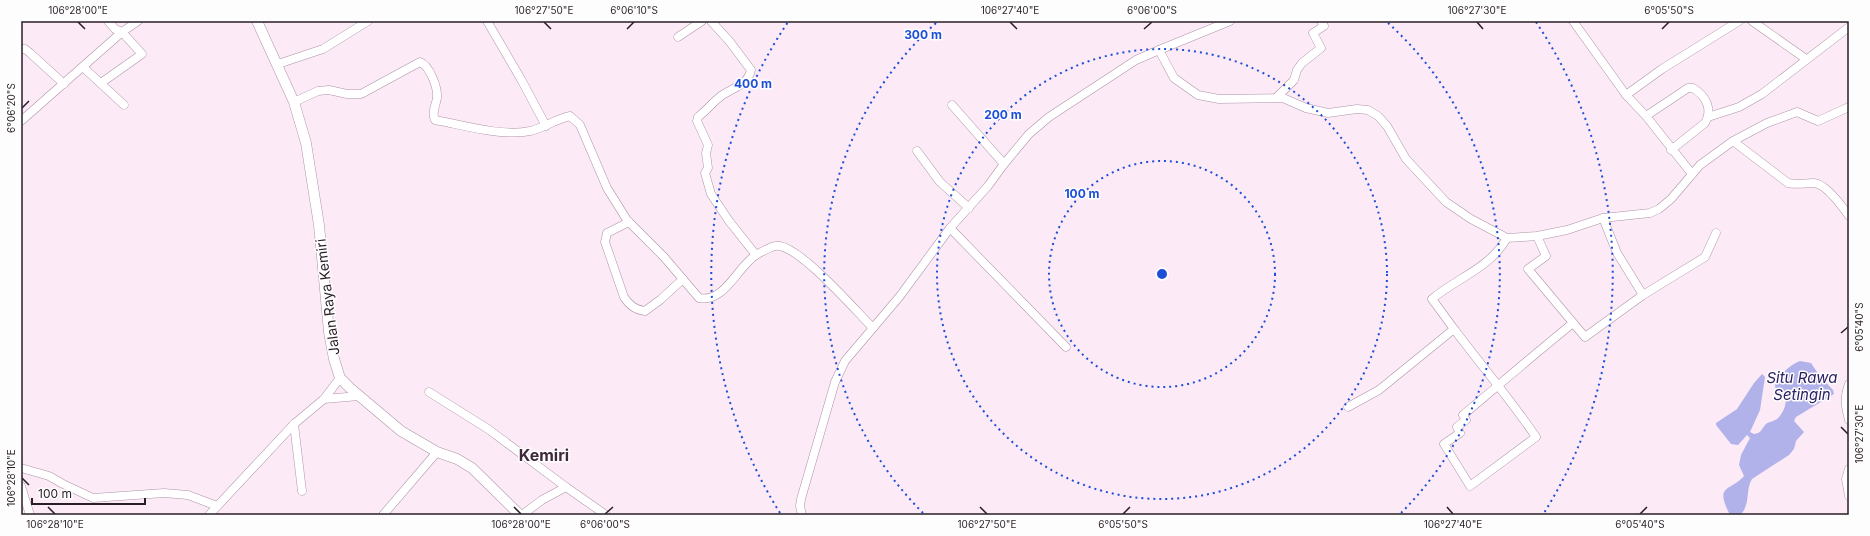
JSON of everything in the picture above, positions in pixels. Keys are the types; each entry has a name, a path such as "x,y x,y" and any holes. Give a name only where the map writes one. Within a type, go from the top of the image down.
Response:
{"street":[{"path":"101,83 142,54 122,32 115,29 108,21"},
{"path":"21,121 84,68 122,32 138,21"},
{"name":"Jalan Raya Kemiri","path":"257,21 278,64 294,102 306,143 319,225 329,332 334,359 340,378 359,396 401,430 437,452 472,468 521,515"},
{"path":"278,64 323,49 368,21"},
{"path":"487,21 546,126"},
{"path":"678,37 702,21"},
{"path":"711,21 730,42 751,70 750,76 744,83 720,96 698,117 697,121 708,145 706,153 708,168 705,173 706,179 711,194 718,205 756,255"},
{"path":"802,515 801,499 835,382 845,361 900,296 950,228 988,186 1029,134 1049,117 1136,60 1230,21"},
{"path":"1276,98 1294,80 1297,70 1302,63 1321,48 1313,33 1324,26 1321,21"},
{"path":"1573,21 1626,95 1646,116 1671,150 1692,174"},
{"path":"1626,95 1669,65 1738,21"},
{"path":"1752,21 1806,59"},
{"path":"1708,117 1719,115 1751,101 1849,27"},
{"path":"21,49 25,49 30,53 64,84"},
{"path":"1159,50 1174,78 1198,95 1219,98 1283,98 1316,111 1328,113 1357,109 1368,110 1378,116 1387,126 1406,159 1446,202 1491,232 1508,238 1537,236 1567,230 1603,218 1650,213 1659,209 1671,199 1700,165 1733,141 1768,123 1797,112 1818,121 1849,107"},
{"path":"294,102 318,91 329,90 347,94 361,94 420,62 427,67 434,84 437,97 434,112 435,120 482,129 518,132 530,131 570,116 580,125 608,188 629,222 699,298 713,297 720,293 756,255 774,246 780,246 793,252 807,262 874,328"},
{"path":"84,68 124,105"},
{"path":"1646,116 1688,88 1693,88 1703,96 1709,107 1708,117 1705,123 1671,150"},
{"path":"952,105 1004,164"},
{"path":"1733,141 1788,182 1796,184 1816,183 1824,188 1849,216"},
{"path":"917,151 940,182 969,208"},
{"path":"1603,218 1617,253 1643,295"},
{"path":"629,222 607,233 605,242 624,297 629,305 638,310 645,311 660,300 683,279"},
{"path":"950,228 1066,347"},
{"path":"1537,236 1546,256 1528,269 1586,337 1643,295 1705,257 1716,233"},
{"path":"1508,238 1499,250 1477,270 1443,291 1432,300 1497,386 1536,437 1470,486 1444,444 1460,433 1457,427 1466,420 1463,415 1497,386 1573,323"},
{"path":"1348,408 1379,390 1454,329"},
{"path":"209,515 294,424 324,399 340,378"},
{"path":"1849,384 1844,398 1849,420"},
{"path":"429,392 488,429 606,515"},
{"path":"324,399 359,396"},
{"path":"294,424 302,491"},
{"path":"383,515 437,452"},
{"path":"21,468 48,476 94,498 164,493 188,495 217,506"},
{"path":"1849,469 1846,479 1849,496"},
{"path":"21,486 30,515"},
{"path":"521,515 542,500 566,487"}],"water":[{"name":"Situ Rawa Setingin","path":"1800,361 1811,363 1819,375 1833,390 1834,394 1796,417 1794,421 1804,432 1796,441 1794,449 1789,455 1752,479 1746,507 1740,515 1730,515 1723,498 1724,493 1744,476 1739,465 1741,455 1750,438 1747,435 1738,445 1731,444 1716,423 1737,409 1754,383 1762,374 1765,377 1760,410 1750,432 1754,434 1760,432 1767,423 1778,418 1784,409 1786,401 1784,395 1776,392 1775,385 1777,381 1782,374"}],"district":[{"name":"Kemiri","path":"544,455"}]}
